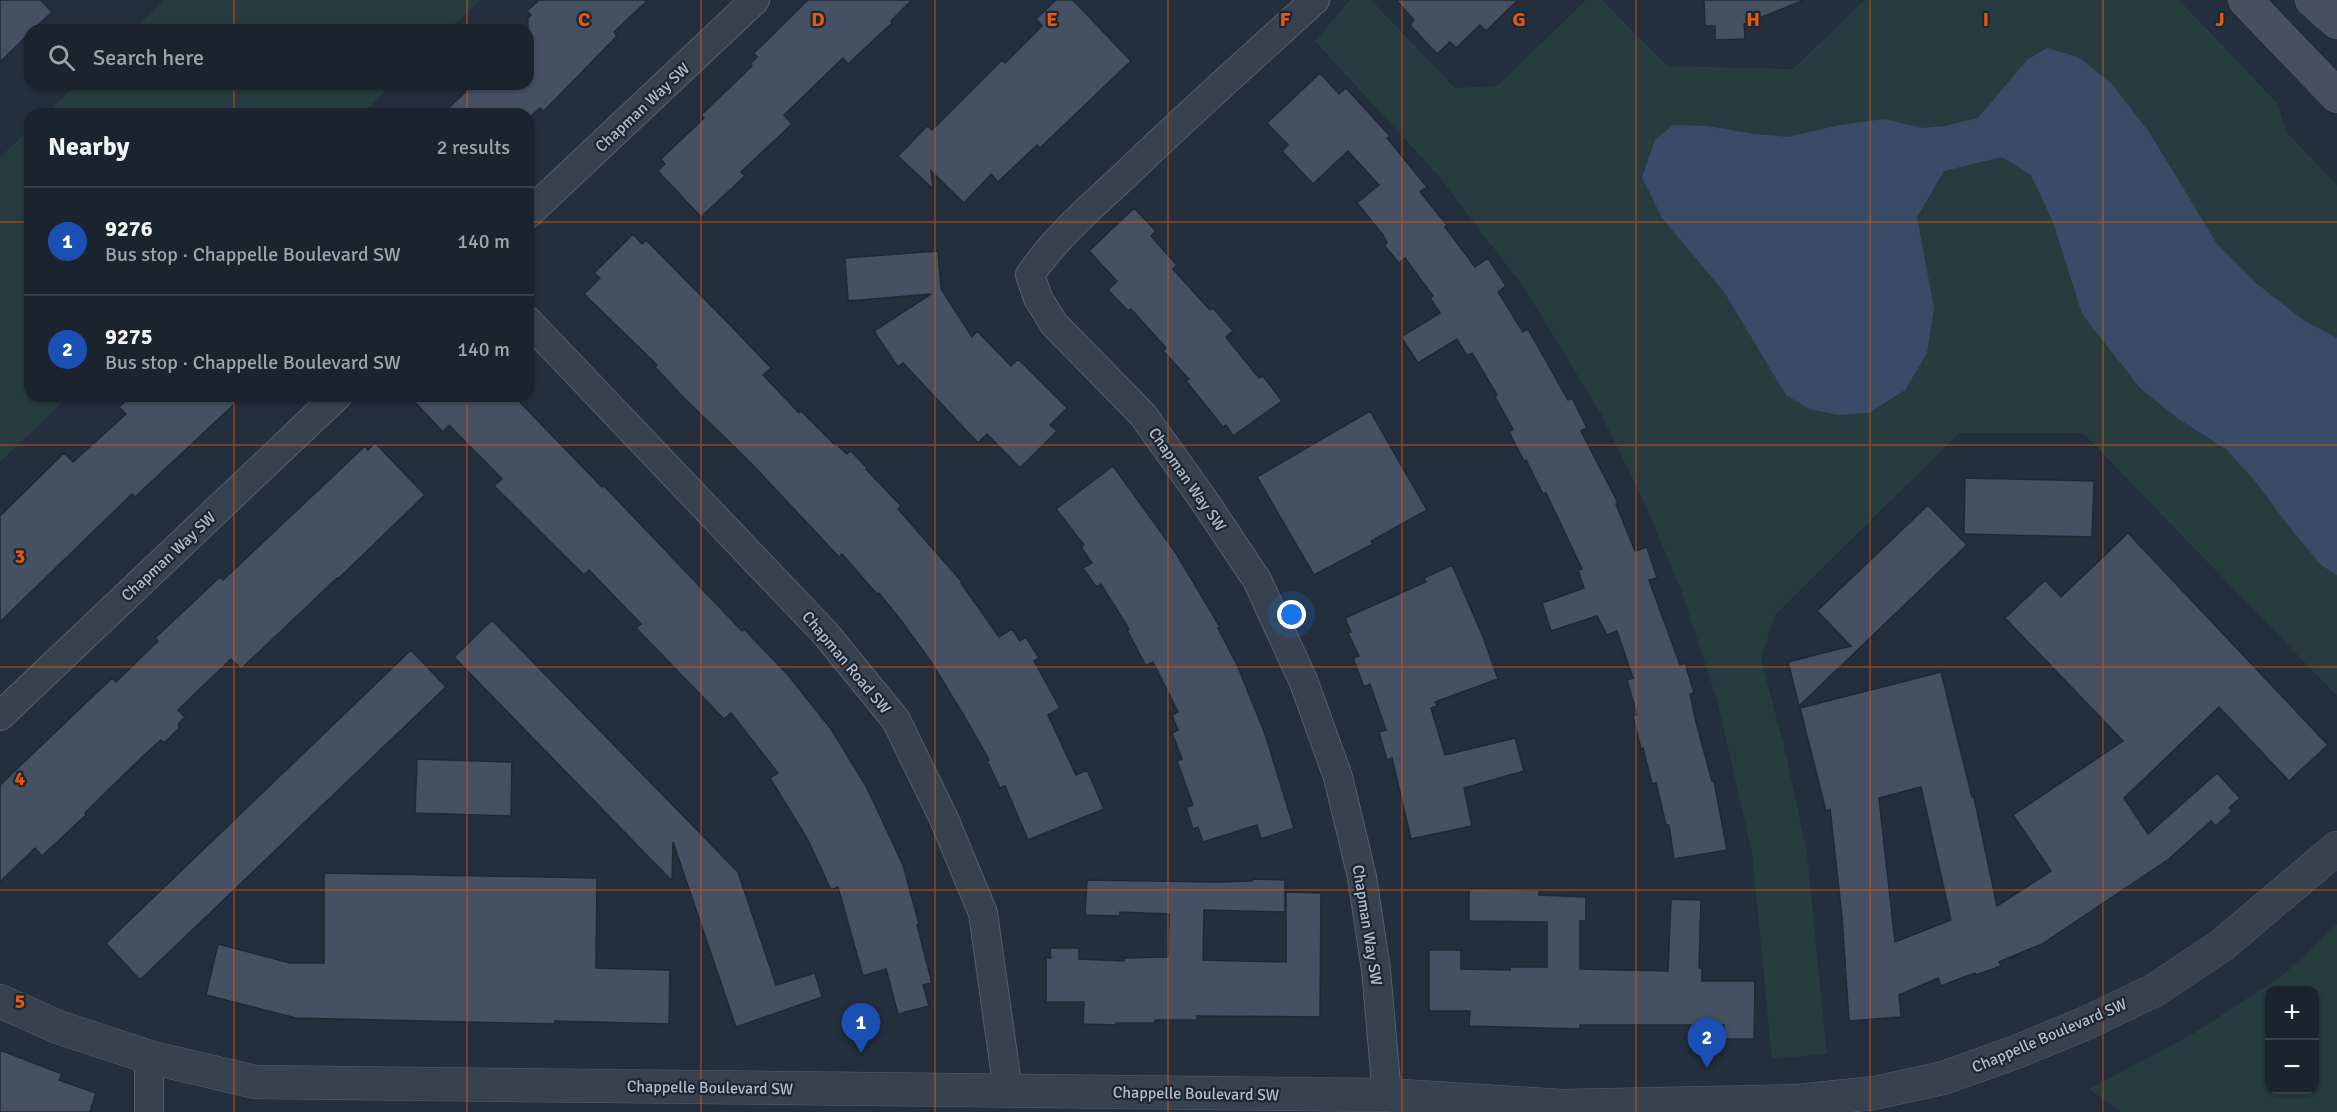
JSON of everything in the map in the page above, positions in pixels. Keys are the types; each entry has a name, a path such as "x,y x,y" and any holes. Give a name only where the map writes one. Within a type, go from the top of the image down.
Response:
{"main road":[{"path":"2245,0 2331,89"},
{"path":"2312,0 2337,22"}],"street":[{"name":"Chapman Way SW","path":"534,208 755,0"},
{"name":"Chapman Way SW","path":"1315,0 1062,235 1042,257 1030,275 1038,298 1054,324 1143,415 1203,499 1257,580 1303,680 1338,777 1362,877 1376,969 1388,1095"},
{"name":"Chapman Road SW","path":"534,327 825,633 896,720 944,819 983,913 1008,1101"},
{"name":"Chapman Way SW","path":"0,716 331,402"},
{"name":"Chappelle Boulevard SW","path":"0,1001 58,1027 149,1057 255,1082 1008,1101 1388,1095 1562,1109 1798,1101 1874,1093 1943,1078 2016,1052 2084,1024 2155,990 2222,945 2337,848"},
{"path":"149,1057 149,1112"}],"green space":[{"path":"164,0 480,0 455,24 139,24"},
{"path":"1350,0 1371,0 1455,88 1497,86 1586,0 1602,0 1667,66 1793,69 1865,0 2179,0 2278,104 2286,132 2337,185 2337,696 2083,433 1959,433 1775,615 1761,658 1787,759 1807,853 1827,1054 1772,1059 1752,853 1717,700 1681,590 1646,506 1601,414 1525,289 1437,174 1315,41"},
{"path":"71,90 387,90 367,108 52,108"},
{"path":"24,135 24,402 63,402 0,462 0,157"},
{"path":"2337,924 2337,1112 2121,1112 2089,1089 2191,1035 2265,987 2265,1094 2319,1094 2319,986 2266,986 2283,975"}],"water":[{"path":"2047,48 2078,57 2111,83 2149,132 2217,244 2256,283 2303,320 2337,338 2337,575 2321,565 2255,481 2227,450 2177,418 2140,388 2082,314 2053,222 2031,175 2002,157 1944,171 1917,217 1934,308 1927,353 1905,390 1869,413 1838,415 1809,409 1786,395 1725,293 1662,218 1642,177 1655,140 1673,125 1707,126 1788,137 1840,125 1884,119 1923,128 1945,126 1978,118 2028,59"}],"building":[{"path":"0,0 41,0 52,12 39,24 24,24 24,39 0,62"},
{"path":"539,0 648,0 614,32 617,36 544,111 540,108 534,114 534,108 448,108 468,90 534,90 534,24 528,24 528,18 531,15 527,11"},
{"path":"808,0 912,0 891,21 892,23 848,64 843,58 784,115 792,124 741,172 745,176 701,217 658,171 665,164 661,159 704,118 701,115 752,66 750,64 757,57 754,53"},
{"path":"1056,0 1073,0 1131,61 1040,148 1037,145 998,182 991,174 964,203 931,171 933,189 898,156 927,126 932,130 1002,60 1005,63 1042,26 1036,19"},
{"path":"1396,0 1518,0 1486,31 1480,25 1456,48 1450,42 1437,54 1410,25 1414,20"},
{"path":"1704,0 1802,1 1744,24 1745,39 1715,40 1715,26 1705,26"},
{"path":"1320,73 1339,94 1346,88 1390,136 1387,138 1427,187 1420,192 1447,225 1445,227 1475,267 1488,258 1506,286 1498,292 1523,332 1528,329 1568,400 1572,398 1587,428 1581,431 1618,503 1616,504 1635,551 1647,547 1657,578 1649,580 1680,665 1685,663 1694,693 1690,694 1712,781 1714,781 1727,850 1674,859 1669,825 1666,825 1656,783 1652,784 1643,748 1641,749 1633,716 1637,715 1627,680 1633,678 1617,631 1607,635 1597,616 1551,631 1542,603 1584,588 1578,570 1582,569 1546,493 1543,494 1509,432 1513,429 1495,397 1497,395 1472,353 1467,356 1457,339 1418,363 1401,337 1440,313 1430,298 1433,296 1405,258 1399,263 1384,245 1387,243 1383,235 1357,203 1379,185 1348,151 1313,184 1282,151 1288,145 1267,123"},
{"path":"1134,208 1156,231 1151,236 1177,265 1173,269 1210,310 1213,308 1233,331 1226,337 1259,378 1263,376 1282,401 1233,436 1226,425 1223,427 1186,381 1189,379 1163,351 1166,348 1131,309 1128,311 1108,290 1117,281 1089,251"},
{"path":"633,234 642,244 646,240 771,368 763,375 799,413 801,411 847,454 851,451 867,468 901,506 898,509 962,582 999,637 1012,629 1020,641 1026,637 1039,658 1034,661 1060,708 1048,715 1076,775 1087,770 1104,809 1028,840 1005,786 1000,788 987,761 989,760 963,714 931,662 879,593 877,594 842,554 839,557 750,462 684,398 655,367 657,365 584,294 600,278 594,273"},
{"path":"938,251 941,289 972,337 977,331 1011,366 1018,359 1067,408 1050,425 1057,431 1020,468 987,434 978,443 903,363 898,367 874,331 931,294 848,301 845,258"},
{"path":"124,402 237,402 135,497 132,494 0,622 0,516 64,453 73,462 126,414 119,407"},
{"path":"415,402 520,402 602,487 604,486 742,631 744,629 788,675 831,729 866,786 903,865 932,983 923,985 929,1006 898,1014 886,969 863,976 838,887 831,890 808,840 770,778 778,773 731,713 724,719 636,628 641,624 589,570 584,575 494,486 502,479 449,425 443,432"},
{"path":"1370,411 1427,510 1371,541 1373,544 1314,575 1257,477"},
{"path":"375,443 425,495 241,669 231,659 178,710 185,717 178,724 180,727 164,743 161,740 143,756 85,813 86,815 42,856 35,848 0,882 0,785 112,678 116,682 158,641 155,638 220,577 223,580 365,446 368,450"},
{"path":"1113,466 1176,553 1220,627 1218,628 1238,667 1265,734 1294,828 1261,839 1257,825 1203,842 1198,827 1193,829 1186,807 1193,805 1177,761 1182,759 1172,733 1178,730 1172,715 1178,712 1153,662 1146,666 1127,630 1129,629 1101,584 1096,587 1083,568 1092,563 1081,547 1084,545 1056,509"},
{"path":"1965,478 2094,481 2092,537 1964,534"},
{"path":"1928,505 1967,545 1799,706 1788,662 1851,646 1817,611"},
{"path":"2128,533 2328,745 2289,781 2219,707 2124,798 2148,834 2217,773 2240,798 2229,808 2232,811 2216,826 2211,821 2169,859 2042,944 1999,962 2001,966 1941,986 1938,978 1899,995 1901,1017 1849,1021 1842,917 1830,809 1826,811 1800,708 1941,672 1972,797 1974,797 1997,906 2051,871 2013,815 2123,741 2005,618 2045,580 2061,597","holes":["1921,787 1951,920 1895,942 1879,798"]},
{"path":"1452,565 1483,637 1498,679 1435,702 1437,706 1431,708 1445,755 1515,738 1524,771 1464,788 1472,826 1411,839 1392,758 1387,760 1379,732 1386,730 1370,684 1364,687 1353,658 1359,656 1348,633 1351,632 1345,618 1426,582 1424,578"},
{"path":"492,620 738,872 776,985 815,973 822,997 736,1027 673,842 672,881 454,657"},
{"path":"411,650 446,687 140,980 106,943"},
{"path":"417,759 512,762 511,816 415,813"},
{"path":"324,873 597,878 596,968 670,970 669,1024 555,1021 555,1024 296,1018 206,995 218,944 290,963 324,963"},
{"path":"1252,879 1285,880 1285,912 1204,910 1203,960 1286,962 1286,892 1321,893 1320,1017 1197,1016 1197,1020 1155,1020 1155,1023 1083,1024 1084,1002 1046,1002 1046,958 1051,958 1050,948 1079,948 1079,959 1124,961 1124,958 1168,957 1169,914 1120,912 1120,916 1085,915 1087,880 1217,882 1252,881"},
{"path":"1469,889 1539,890 1539,895 1586,897 1586,921 1580,921 1580,969 1668,971 1671,899 1701,900 1699,968 1702,968 1702,981 1755,981 1754,1039 1724,1039 1724,1025 1580,1025 1580,1029 1469,1026 1470,1011 1429,1011 1429,950 1461,950 1461,969 1510,970 1510,967 1547,967 1547,922 1469,921"},
{"path":"0,1050 62,1074 59,1080 96,1093 90,1112 0,1112"}],"place":[{"name":"9276","path":"861,1053"},
{"name":"9275","path":"1707,1068"}]}
